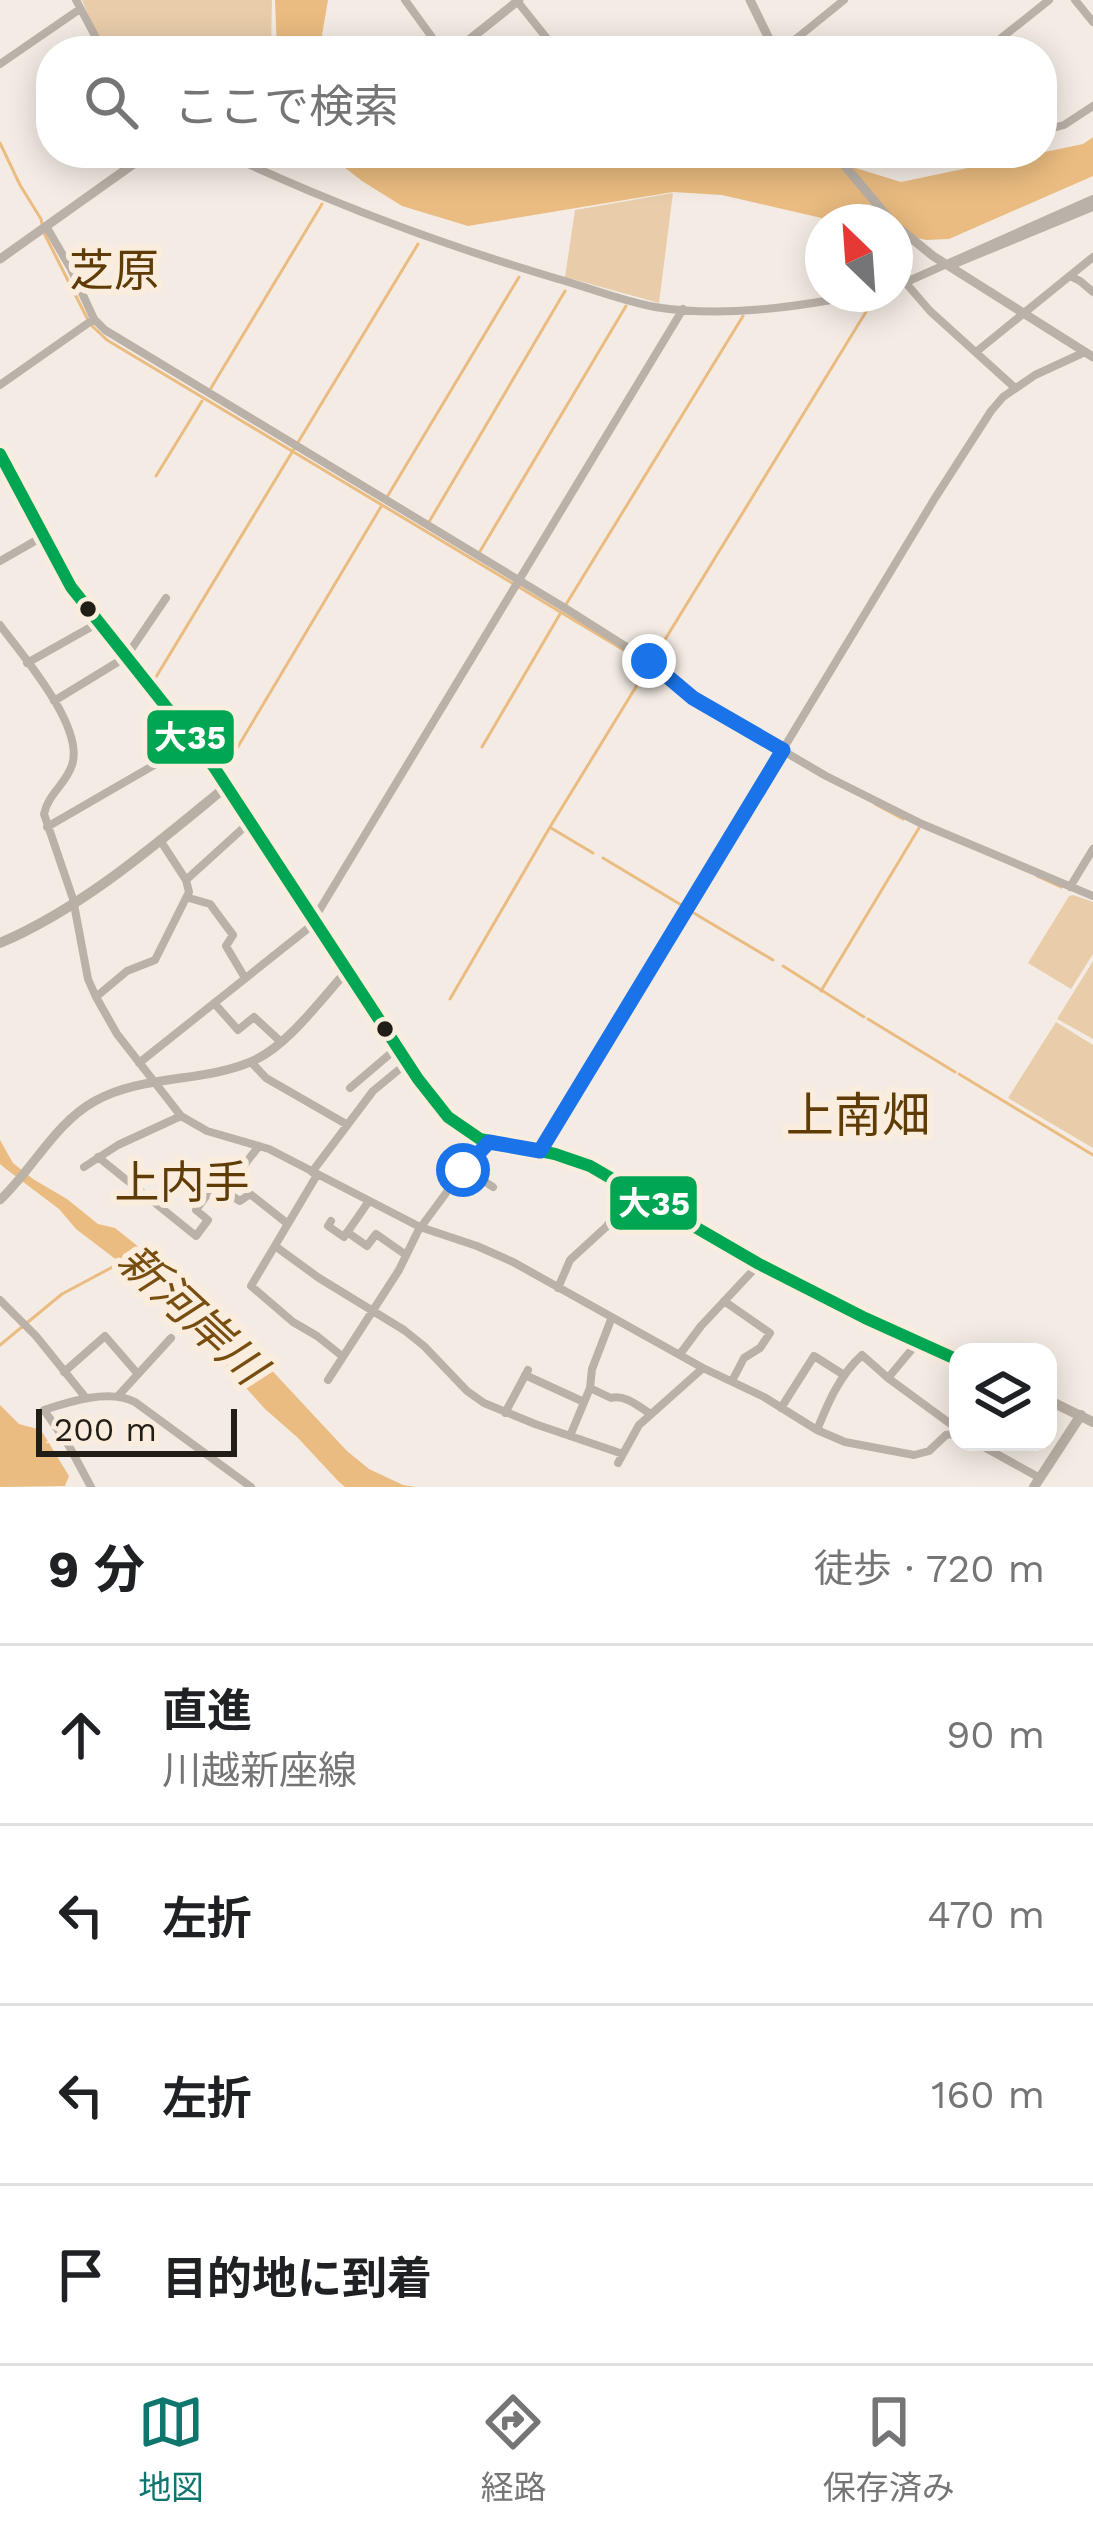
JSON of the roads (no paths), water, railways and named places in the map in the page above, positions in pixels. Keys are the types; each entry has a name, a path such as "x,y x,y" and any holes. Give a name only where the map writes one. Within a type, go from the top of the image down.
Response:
{"main road":[{"path":"0,455 60,571 227,786 397,1048 448,1118 489,1142 590,1166 759,1264 949,1356"},
{"path":"0,943 74,904 227,786"},
{"path":"1039,1484 1087,1418 1057,1404"}],"street":[{"path":"405,0 431,36"},
{"path":"750,0 770,36"},
{"path":"797,36 844,0"},
{"path":"1004,36 1049,0"},
{"path":"1076,0 1093,22"},
{"path":"474,36 518,1 545,36"},
{"path":"36,36 78,4 95,36"},
{"path":"0,64 36,36"},
{"path":"1057,127 1093,106"},
{"path":"0,259 128,168"},
{"path":"258,168 369,217 472,254 635,302 683,309 805,303"},
{"path":"847,168 877,204"},
{"path":"913,279 1093,203"},
{"path":"46,226 94,319 119,339 520,580 655,664 693,698 783,750 908,818 1093,896"},
{"path":"913,240 1090,354"},
{"path":"976,352 1093,257"},
{"path":"1070,277 1093,292"},
{"path":"913,295 1014,387"},
{"path":"139,1063 315,920 683,309"},
{"path":"0,385 94,319"},
{"path":"540,1151 991,411 1014,387 1090,354"},
{"path":"0,561 42,537"},
{"path":"54,701 126,656 166,598"},
{"path":"27,663 98,623"},
{"path":"0,625 54,701 72,737 72,767 44,814 74,904 88,979 111,1026 181,1116 208,1131 259,1146 420,1227 513,1262 844,1442 914,1455 929,1451 949,1434"},
{"path":"47,827 194,742"},
{"path":"186,880 251,821"},
{"path":"96,997 127,971 155,960 188,898 186,880 160,839"},
{"path":"1070,887 1093,849"},
{"path":"188,898 210,904 233,935 225,944 245,978"},
{"path":"4,1197 70,1119 89,1104 111,1093 251,1062 281,1042 347,970"},
{"path":"214,1003 238,1030 254,1016 281,1042"},
{"path":"350,1088 397,1048"},
{"path":"251,1062 266,1078 346,1124"},
{"path":"342,1356 251,1286 346,1124 373,1091 407,1063"},
{"path":"84,1167 118,1144 181,1116"},
{"path":"328,1380 420,1227 489,1142"},
{"path":"223,1192 259,1146"},
{"path":"98,1157 196,1236 208,1220 196,1210 210,1191 240,1202 250,1195 288,1224"},
{"path":"464,1168 493,1187"},
{"path":"558,1288 570,1260 606,1227 634,1190"},
{"path":"331,1220 328,1226 344,1237 369,1201"},
{"path":"347,1232 367,1246 376,1234 406,1255"},
{"path":"274,1246 424,1346 467,1391 505,1413 621,1458 639,1425 703,1368"},
{"path":"680,1354 759,1264"},
{"path":"0,1300 87,1399"},
{"path":"724,1301 770,1333 760,1348 744,1358 732,1381"},
{"path":"570,1436 612,1317"},
{"path":"64,1372 105,1336 137,1373"},
{"path":"118,1396 171,1339"},
{"path":"888,1378 918,1342"},
{"path":"817,1430 831,1396 862,1355 949,1426"},
{"path":"782,1408 814,1356 844,1376"},
{"path":"505,1413 527,1372 584,1402"},
{"path":"590,1388 611,1398 625,1398 651,1414"},
{"path":"91,1487 44,1410 118,1396 135,1402 251,1487"},
{"path":"989,1451 1039,1484"}],"water":[{"path":"275,0 328,0 322,36 276,36"},
{"path":"1093,137 1093,176 949,239 926,240 913,237 913,204 805,204 805,214 722,195 673,192 468,226 402,206 345,168 856,168 901,182 968,168 1057,168 1057,149"},
{"name":"新河岸川","path":"0,1140 13,1163 33,1179 98,1224 115,1228 174,1275 251,1348 347,1451 369,1469 416,1487 345,1487 228,1368 185,1303 114,1258 0,1164"},
{"path":"0,1405 19,1424 41,1430 69,1476 65,1486 0,1487"}],"waterway":[{"path":"0,143 87,318"},
{"path":"211,388 322,204"},
{"path":"153,682 418,244"},
{"path":"387,497 519,277"},
{"path":"429,522 565,291"},
{"path":"479,553 626,306"},
{"path":"450,999 866,312"},
{"path":"565,606 743,316"},
{"path":"92,326 107,340 637,658"},
{"path":"156,476 202,401"},
{"path":"224,770 382,505"},
{"path":"482,747 560,614"},
{"path":"875,804 903,819"},
{"path":"551,828 593,853"},
{"path":"821,991 919,828"},
{"path":"603,858 683,906"},
{"path":"1037,876 1061,887"},
{"path":"692,912 773,960"},
{"path":"783,966 864,1017"},
{"path":"868,1019 955,1072"},
{"path":"959,1074 1093,1155"},
{"name":"新河岸川","path":"0,1345 62,1294 122,1262"}],"district":[{"name":"芝原","path":"114,270"},
{"name":"上南畑","path":"858,1115"},
{"name":"上内手","path":"182,1182"}]}
